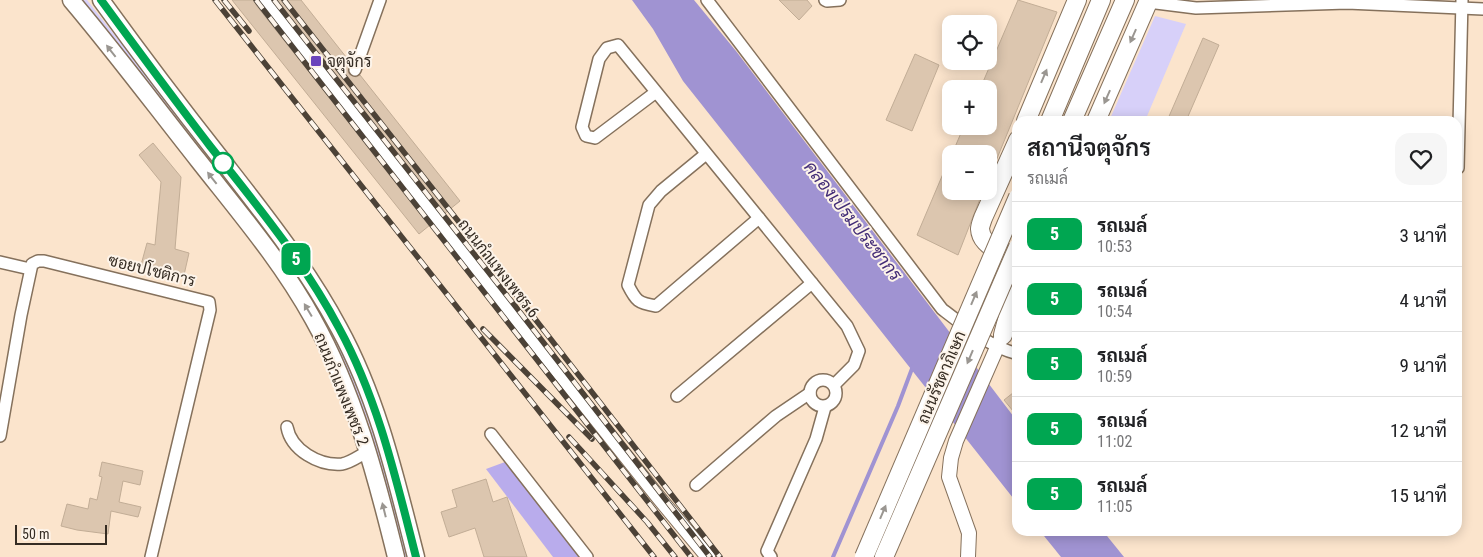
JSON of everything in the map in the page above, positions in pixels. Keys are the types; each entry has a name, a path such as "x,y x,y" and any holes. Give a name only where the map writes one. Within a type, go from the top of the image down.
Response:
{"main road":[{"name":"ถนนกำแพงเพชร 2","path":"71,0 265,245 291,282 313,319 334,362 367,452 379,488 396,557"},
{"name":"ถนนกำแพงเพชร 2","path":"101,0 155,75 276,231 319,293 340,328 358,367 390,455 416,557"},
{"path":"1028,116 1077,0"},
{"path":"1052,116 1101,0"},
{"path":"1074,116 1125,0"},
{"path":"1098,116 1148,1"},
{"path":"997,190 1012,154"},
{"path":"992,200 983,218 980,229 982,237 1012,264"},
{"path":"993,200 986,221 987,229 992,237 1002,243 1012,243"},
{"name":"ถนนรัชดาภิเษก","path":"864,557 1012,210"},
{"name":"ถนนรัชดาภิเษก","path":"884,557 1012,262"},
{"path":"1000,341 1012,299"}],"street":[{"name":"ถนนกำแพงเพชร 6","path":"263,0 708,557"},
{"path":"355,70 380,0"},
{"path":"707,0 942,309 959,322 1000,341 1012,350"},
{"path":"825,0 840,0"},
{"path":"1148,1 1193,4 1347,3 1461,5 1483,9"},
{"path":"1459,116 1461,5"},
{"path":"656,92 596,138 586,136 582,127 599,59 607,48 618,45 847,326 859,351 854,365 834,385"},
{"path":"706,154 661,190 649,205 628,285 635,299 642,304 656,306 759,218"},
{"name":"ซอยปโชติการ","path":"30,269 32,264 44,261 210,302 201,351 151,557"},
{"path":"0,262 30,269 0,436"},
{"path":"677,396 812,283"},
{"path":"968,557 969,533 949,477 951,458 956,441 1012,314"},
{"path":"826,380 834,385 837,394 834,402 826,406 816,405 810,393 813,384 826,380"},
{"path":"696,485 776,416 810,393"},
{"path":"766,555 816,439 826,406"},
{"path":"287,427 288,435 300,450 318,459 335,464 344,464 367,452"},
{"path":"491,434 587,557"}],"shaded area":[{"path":"81,0 87,0 256,214 307,285 341,346 370,416 410,557 405,557 368,421 336,347"},
{"path":"1155,16 1186,24 1147,116 1111,116"},
{"path":"505,462 581,557 553,557 486,469"}],"water":[{"name":"คลองเปรมประชากร","path":"632,0 694,0 736,51 1012,414 1012,497 683,81 653,29"},
{"path":"1044,536 1107,536 1124,557 1061,557"}],"building":[{"path":"232,0 254,0 256,5 430,225 419,234"},
{"path":"274,0 301,0 350,62 349,74 356,77 360,75 460,201 444,214"},
{"path":"779,0 807,0 812,6 799,20"},
{"path":"1018,0 1057,12 1014,116 1012,116 1012,122 997,158 997,145 956,145 960,135 997,135 997,80 984,80 988,70 997,70 997,49"},
{"path":"1203,38 1219,45 1188,116 1169,116"},
{"path":"915,54 939,65 912,131 886,120"},
{"path":"153,143 181,177 175,249 189,253 184,275 141,265 147,243 155,245 161,182 139,155"},
{"path":"942,176 942,200 979,200 958,255 917,235"},
{"path":"1012,394 1012,410 1004,400"},
{"path":"102,462 143,471 140,485 123,481 119,502 141,507 138,517 111,511 108,534 61,526 67,504 88,509 90,498 97,500 102,477 99,476"},
{"path":"486,479 493,502 507,497 527,557 484,557 475,528 449,537 441,512 457,507 452,490"}],"waterway":[{"path":"833,557 898,406 913,366"}],"railway":[{"path":"215,0 654,557"},
{"path":"224,0 249,31"},
{"path":"256,0 691,557"},
{"path":"274,0 710,557"},
{"path":"284,0 720,557"},
{"path":"483,329 592,439"},
{"path":"569,437 647,522 675,557"}],"bus line":[{"name":"5","path":"101,0 155,75 296,258 340,328 358,367 390,455 416,557"}],"place":[{"name":"จตุจักร","path":"316,61"}]}
